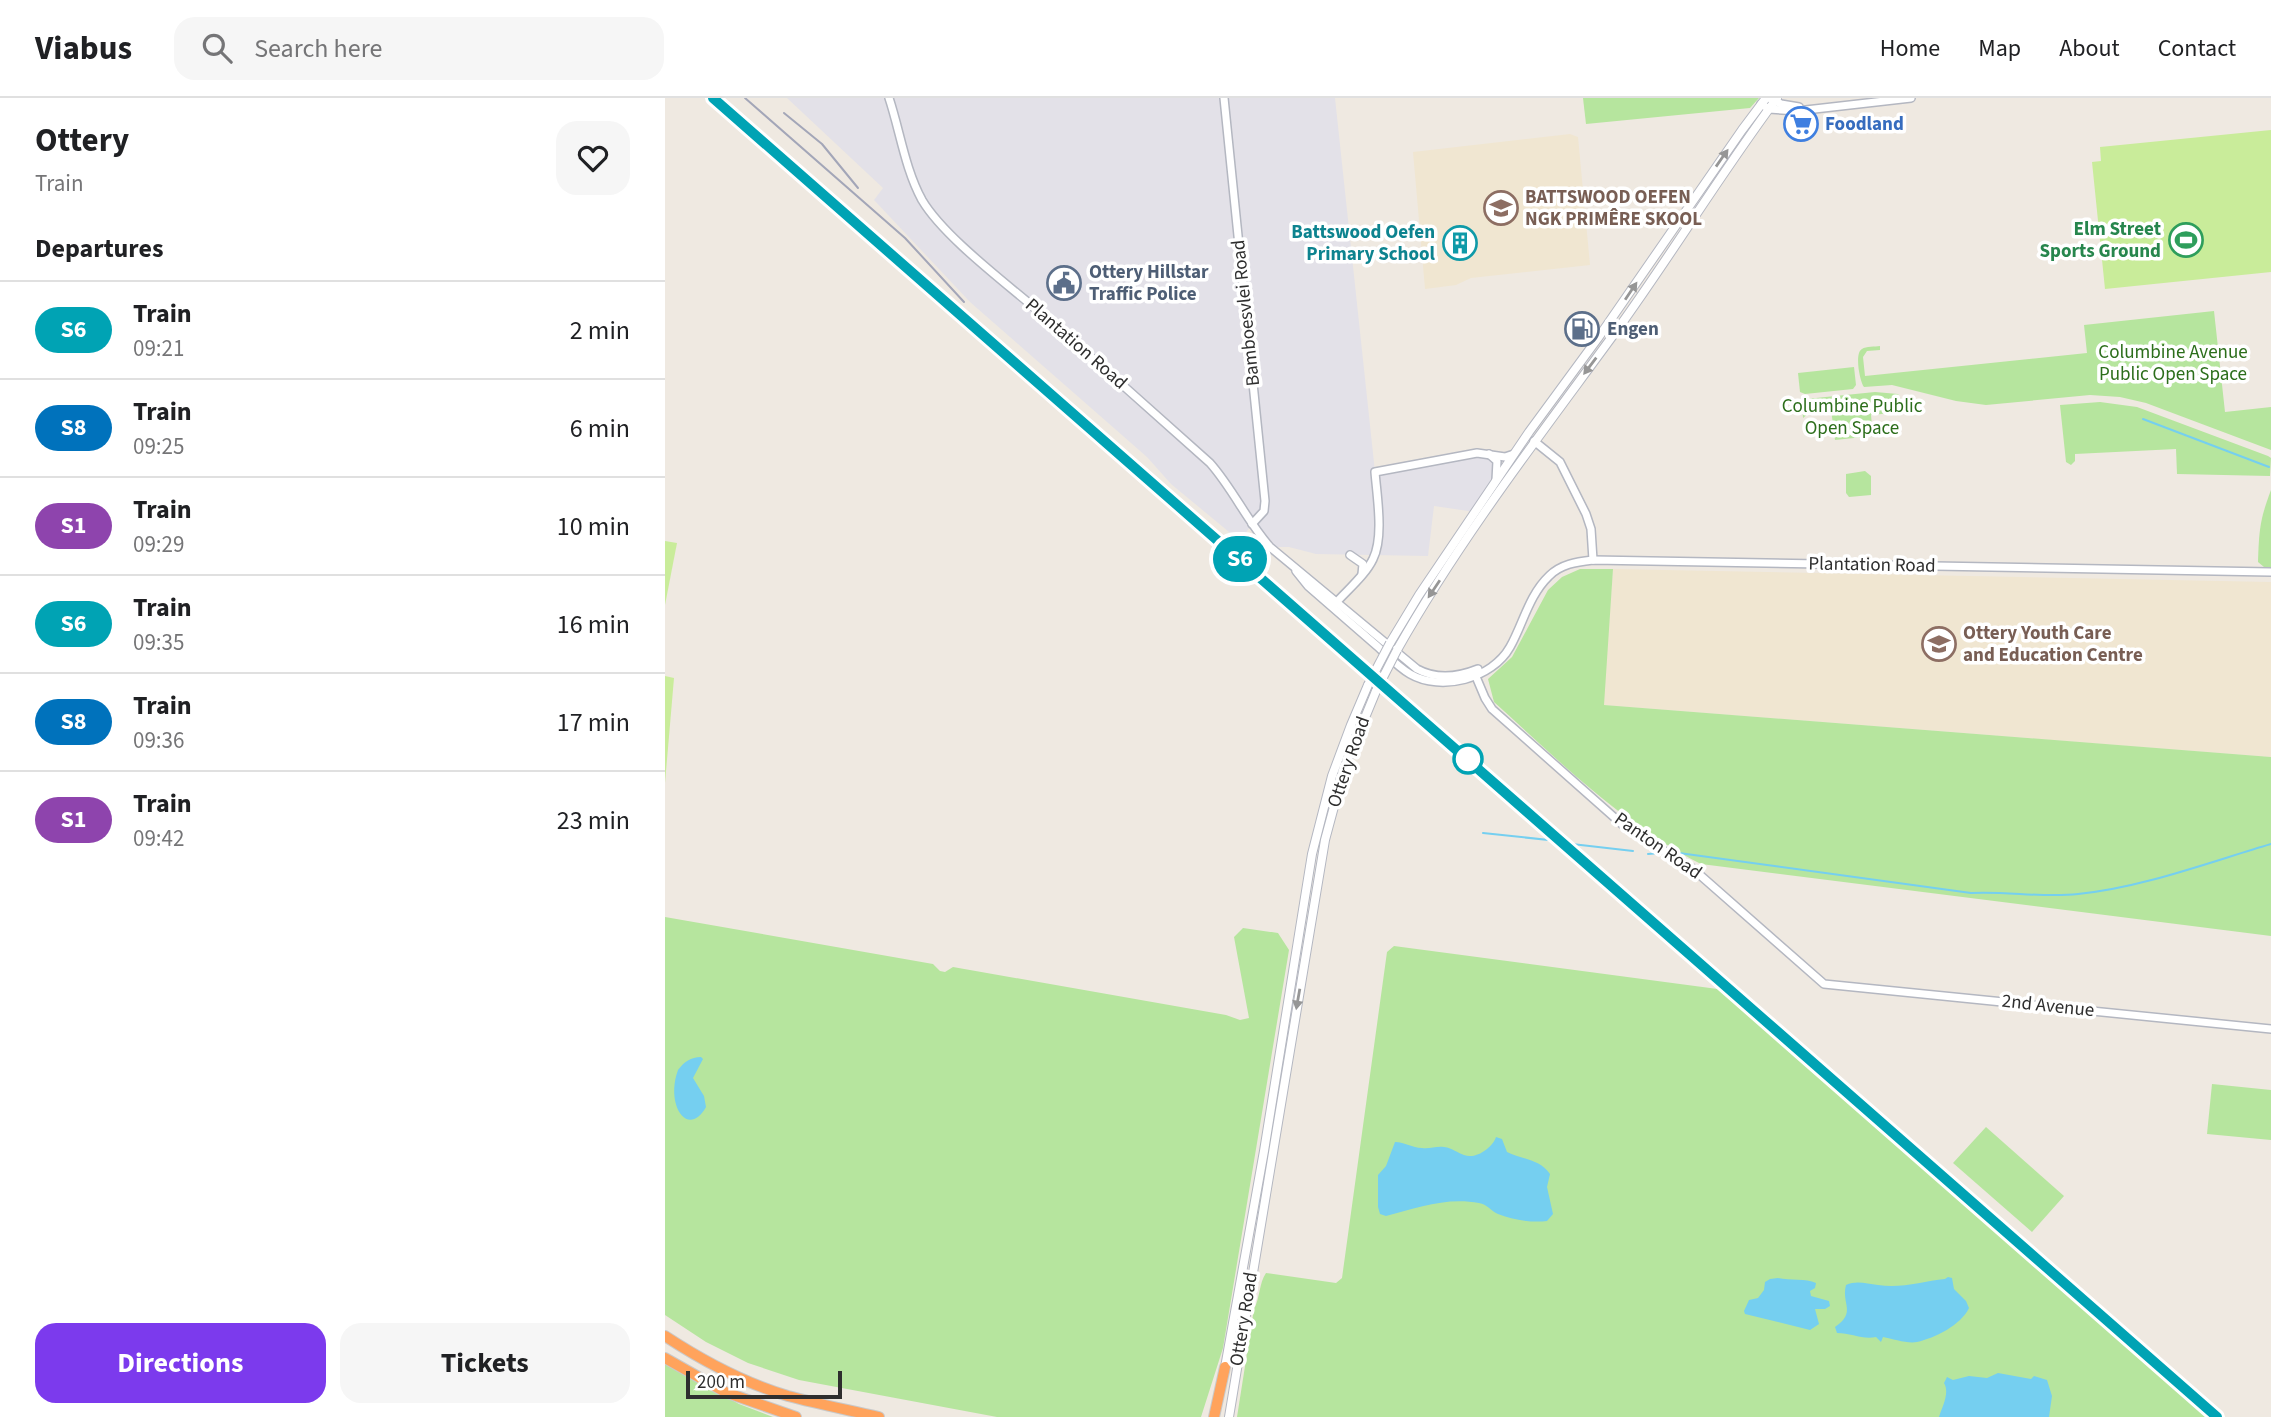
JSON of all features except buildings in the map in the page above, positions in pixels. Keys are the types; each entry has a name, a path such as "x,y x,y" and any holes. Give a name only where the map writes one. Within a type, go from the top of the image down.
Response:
{"highway":[{"path":"665,1336 710,1363 759,1385 808,1401 886,1417"},
{"path":"665,1358 725,1392 796,1417"},
{"path":"1215,1417 1225,1367"}],"main road":[{"name":"Ottery Road","path":"1225,1367 1315,842 1332,776 1351,724 1368,685 1534,441 1624,320 1770,101"},
{"name":"Ottery Road","path":"1229,1417 1322,853 1345,766 1414,604 1514,454 1770,101"}],"street":[{"name":"Plantation Road","path":"889,98 912,177 924,203 939,222 992,272 1119,380 1210,463 1270,547 1308,586 1334,605 1400,667 1416,677 1449,682 1490,667 1507,652 1540,587 1552,573 1569,564 1593,560 2271,572"},
{"name":"Bamboesvlei Road","path":"1224,98 1265,501 1264,511 1252,524"},
{"path":"1770,101 1818,108 1911,98"},
{"path":"1534,441 1563,467 1589,522 1593,560"},
{"path":"1334,605 1373,560 1378,543 1375,472 1478,453 1505,457 1514,454"},
{"path":"1488,453 1497,461 1496,481"},
{"path":"1569,564 1587,553 1592,542"},
{"path":"1350,555 1363,564 1361,575"},
{"name":"Plantation Road","path":"1474,673 1499,655 1514,638"},
{"path":"1481,689 1482,678 1490,667"},
{"name":"Panton Road","path":"1474,673 1492,709 1625,826 1692,868 1824,984"},
{"path":"1807,981 1811,973"},
{"name":"2nd Avenue","path":"1824,984 2271,1029"}],"shaded area":[{"path":"787,98 1335,98 1375,472 1477,453 1494,457 1496,481 1475,512 1434,506 1428,556 1316,554 1289,547 1270,547 1252,524 1240,541 1171,484 1147,457 970,302 874,200 883,188"},
{"name":"BATTSWOOD OEFEN NGK PRIMÊRE SKOOL","path":"1570,134 1578,137 1590,265 1471,278 1456,285 1425,289 1413,152"},
{"name":"Ottery Youth Care and Education Centre","path":"1613,569 2271,582 2271,757 1603,705"}],"green space":[{"path":"1583,98 1759,98 1750,108 1586,124"},
{"name":"Elm Street Sports Ground","path":"2271,130 2271,272 2105,289 2092,162 2101,161 2100,147"},
{"name":"Columbine Avenue Public Open Space","path":"2214,311 2225,412 2271,407 2271,450 2146,403 2120,397 2090,395 1986,405 1956,401 1892,385 1864,387 1860,374 1858,356 1866,347 1880,346 1880,350 1867,351 1863,357 1865,376 2087,353 2084,325"},
{"path":"1854,367 1856,385 1853,389 1805,394 1800,392 1798,373"},
{"name":"Columbine Public Open Space","path":"1875,392 1898,394 1902,412 1871,415 1873,436 1835,440 1831,409 1810,412 1803,418 1802,404 1806,399"},
{"name":"Columbine Avenue Public Open Space","path":"2100,402 2137,407 2268,456 2271,458 2270,476 2177,474 2176,449 2075,454 2075,461 2071,465 2066,462 2060,405"},
{"path":"1865,471 1871,476 1871,495 1849,497 1846,493 1846,474"},
{"path":"2271,490 2271,568 2258,562 2261,525"},
{"path":"665,541 677,543 665,605"},
{"path":"1580,569 1613,569 1604,705 2271,757 2271,936 1701,864 1672,848 1618,811 1567,769 1494,702 1488,679 1512,657 1548,590 1562,577"},
{"path":"665,676 674,678 665,783"},
{"path":"665,917 933,964 945,972 953,967 1226,1015 1240,1020 1249,1018 1234,937 1243,928 1278,933 1289,950 1223,1348 1201,1417 997,1417 799,1380 748,1363 706,1342 665,1315"},
{"path":"1394,946 1725,990 2210,1417 1237,1417 1254,1309 1266,1273 1336,1283 1342,1278 1387,952"},
{"path":"2212,1084 2271,1090 2271,1140 2207,1134"},
{"path":"1986,1127 2064,1196 2032,1232 1953,1163"},
{"path":"665,1364 739,1404 773,1417 665,1417"}],"water":[{"path":"691,1059 703,1059 693,1078 704,1096 706,1107 699,1116 692,1120 686,1119 676,1106 674,1095 678,1070"},
{"path":"1496,1137 1502,1139 1507,1152 1536,1162 1550,1174 1547,1187 1553,1214 1547,1221 1510,1218 1482,1204 1455,1201 1386,1216 1380,1214 1378,1175 1386,1166 1395,1142 1418,1148 1447,1148 1474,1156 1483,1152"},
{"path":"1778,1278 1816,1283 1815,1288 1810,1291 1811,1296 1829,1301 1830,1306 1815,1309 1819,1324 1810,1330 1745,1314 1749,1300 1758,1298 1764,1290 1765,1282"},
{"path":"1952,1278 1954,1289 1969,1308 1960,1320 1939,1334 1913,1342 1883,1337 1881,1342 1876,1337 1837,1333 1835,1327 1842,1322 1847,1312 1846,1285 1904,1285"},
{"path":"1998,1373 2031,1379 2034,1376 2047,1380 2052,1396 2049,1417 1939,1417 1946,1396 1944,1383 1947,1377 1953,1380 1969,1376 1987,1378"}],"waterway":[{"path":"2143,419 2269,467"},
{"path":"1483,833 1558,841"},
{"path":"1572,844 1633,851"},
{"path":"1679,853 1971,893 2052,895 2078,894 2126,886 2175,874 2271,844"},
{"path":"1648,854 1660,853"}],"railway":[{"path":"718,98 2222,1417"},
{"path":"745,98 905,238 964,302"},
{"path":"784,113 822,144 858,188"}],"train":[{"name":"S6","path":"713,98 2217,1417"}],"place":[{"name":"Foodland","path":"1801,124"},
{"name":"BATTSWOOD OEFEN NGK PRIMÊRE SKOOL","path":"1501,208"},
{"name":"Elm Street Sports Ground","path":"2186,240"},
{"name":"Battswood Oefen Primary School","path":"1460,243"},
{"name":"Ottery Hillstar Traffic Police","path":"1064,283"},
{"name":"Engen","path":"1582,329"},
{"name":"Ottery Youth Care and Education Centre","path":"1939,644"}]}
